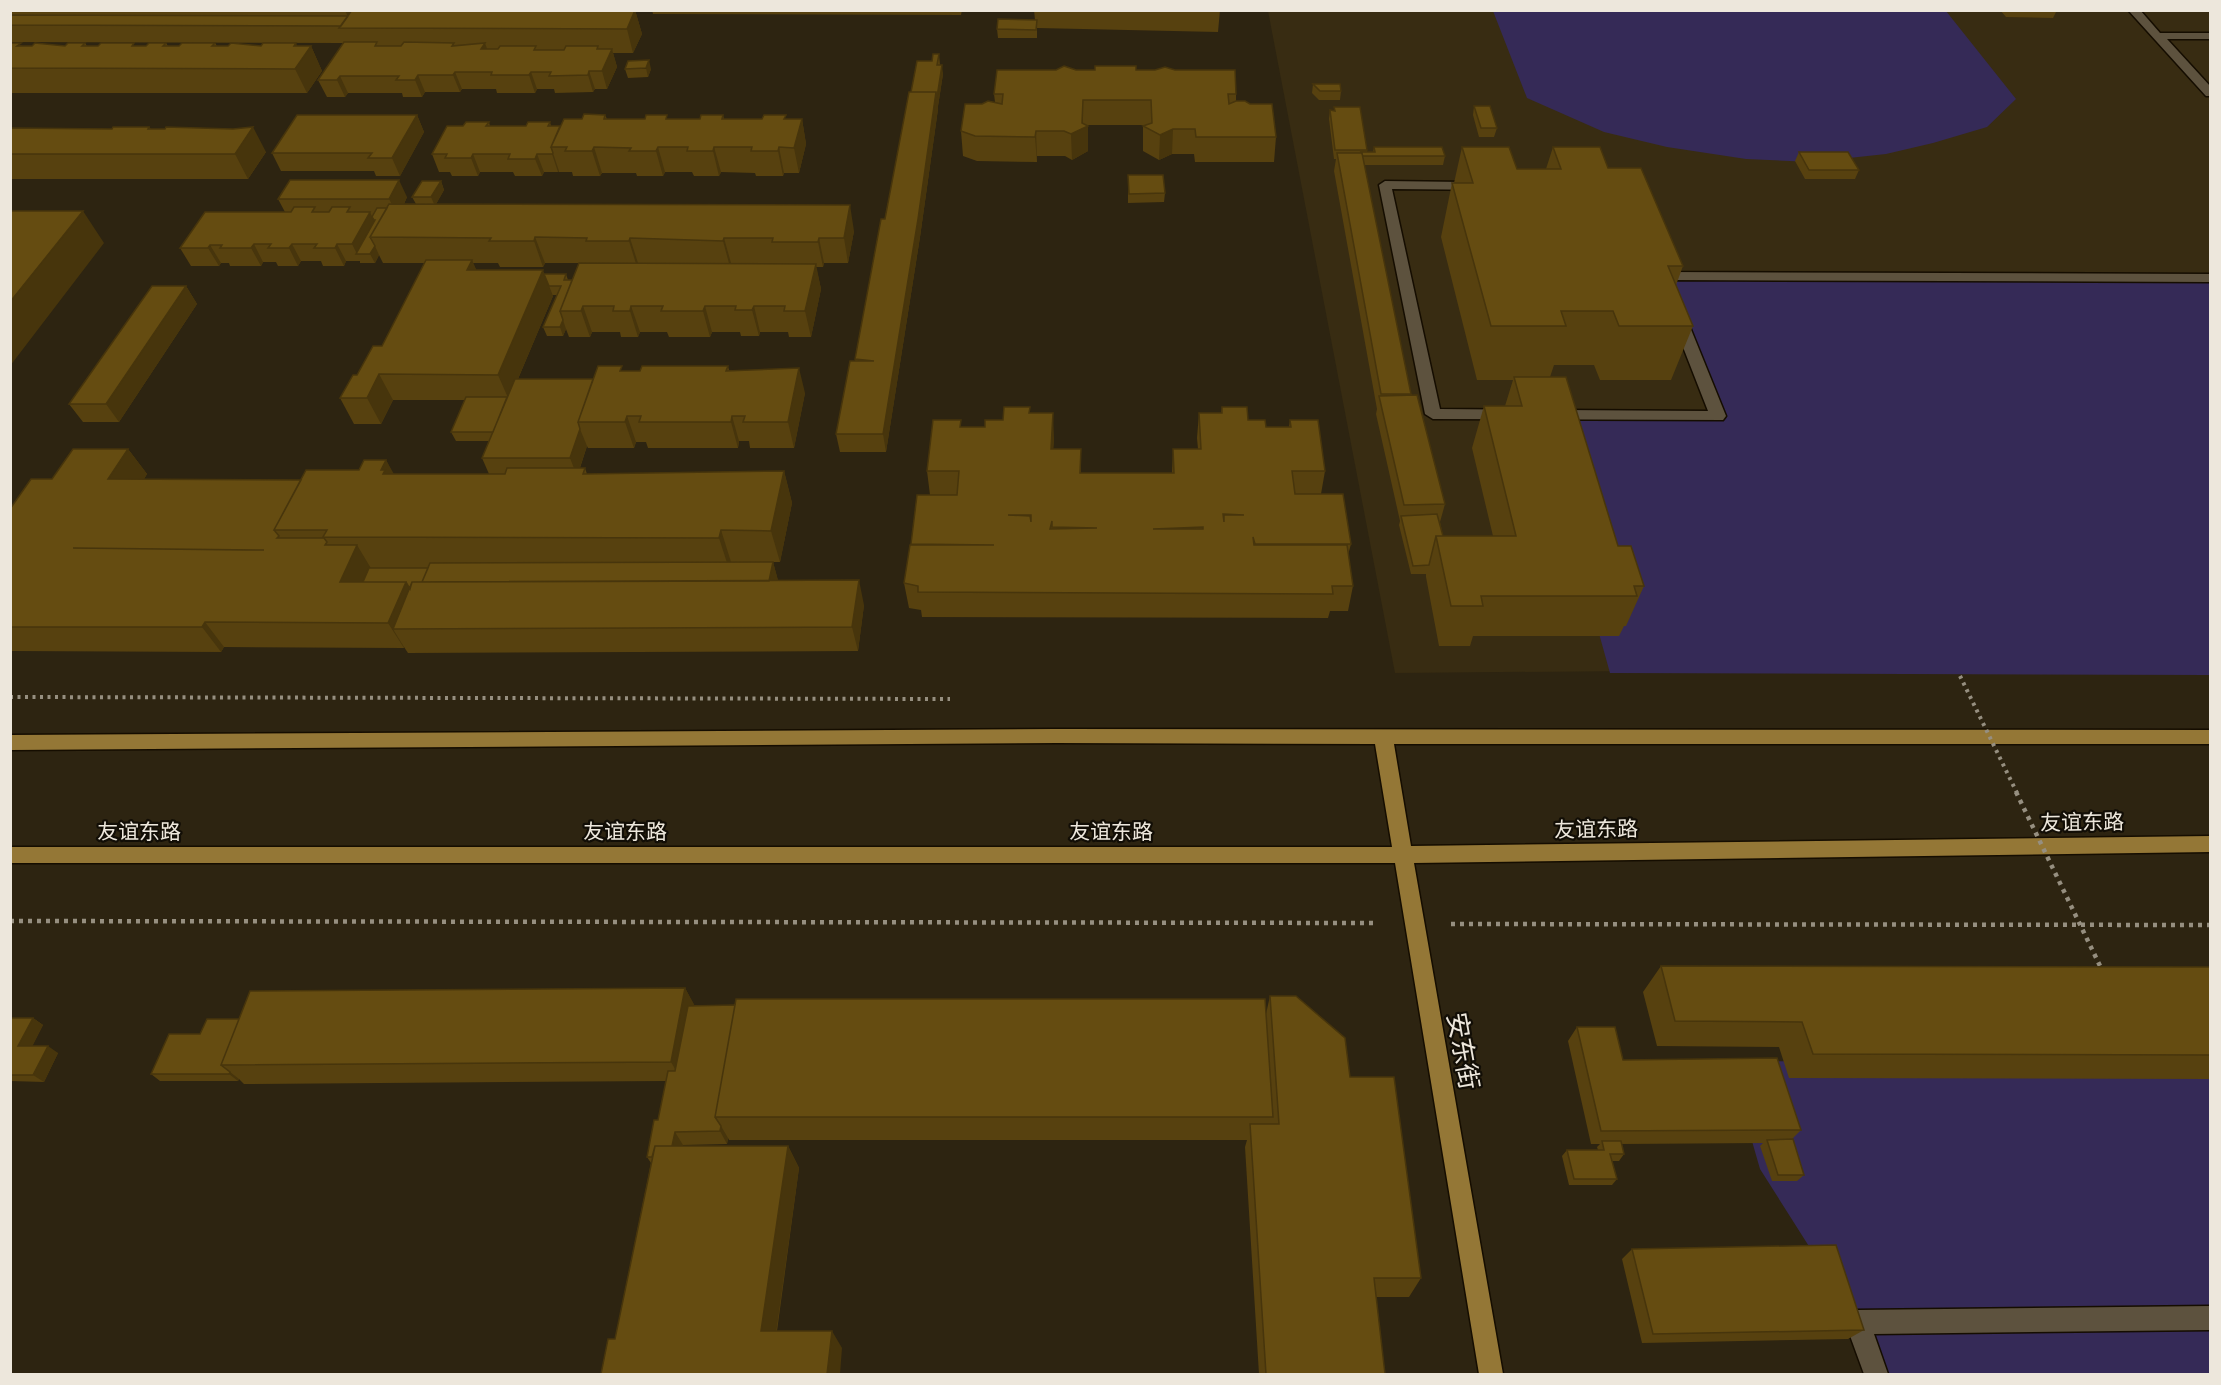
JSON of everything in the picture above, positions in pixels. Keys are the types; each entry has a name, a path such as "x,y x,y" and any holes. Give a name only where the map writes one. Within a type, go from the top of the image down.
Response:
{"main road":[{"path":"10,743 1383,736 2211,737"},
{"name":"安东街","path":"1383,736 1491,1374"},
{"name":"友谊东路","path":"10,855 1403,855 2211,844"}],"street":[{"path":"2133,10 2211,93"},
{"path":"2157,36 2211,36"},
{"path":"1385,185 1627,187 1661,276 1718,416 1433,414 1385,185"},
{"path":"1661,276 2211,278"},
{"path":"1876,1374 1857,1322 2211,1318"}],"path":[{"path":"1960,676 2106,978"},
{"path":"10,921 2211,925"}],"shaded area":[{"path":"1268,11 2210,11 2210,666 1395,673"},
{"path":"1493,11 1946,11 2016,99 1987,127 1886,154 1812,162 1746,159 1667,147 1604,132 1527,98"},
{"path":"1661,276 2210,278 2210,675 1610,673 1538,414 1718,416"},
{"path":"1729,1061 2210,1064 2210,1374 1874,1374 1857,1322 1760,1169"}],"building":[{"path":"352,10 635,10 627,29 339,28"},
{"path":"10,15 348,16 341,26 10,25"},
{"path":"998,19 1037,20 1036,30 997,29"},
{"path":"344,42 377,42 375,46 401,46 404,42 454,43 452,46 485,43 481,49 498,49 500,46 536,46 534,50 564,50 566,46 598,46 597,49 612,49 602,71 589,71 588,75 549,76 551,72 531,72 529,75 491,75 492,72 455,72 453,75 418,75 415,80 396,80 399,76 340,76 337,80 318,80"},
{"path":"10,43 21,43 17,46 32,46 35,43 65,46 68,43 85,43 82,46 98,46 101,43 134,43 132,46 146,46 149,43 166,43 163,46 179,46 182,43 215,43 212,46 228,46 231,43 261,46 263,43 296,43 294,46 311,46 295,69 10,68"},
{"path":"933,54 939,54 937,65 942,65 937,97 936,92 911,92 917,61 932,61"},
{"path":"649,60 646,68 625,69 628,61"},
{"path":"1064,66 1076,70 1095,70 1095,66 1136,66 1136,70 1155,70 1165,67 1175,70 1235,70 1236,94 1228,94 1229,104 1245,101 1250,104 1272,104 1276,137 1196,137 1195,129 1173,129 1160,135 1143,126 1152,123 1151,100 1083,100 1082,123 1088,126 1071,134 1064,131 1036,131 1035,137 975,136 961,131 965,104 982,104 988,101 1002,104 1003,94 994,94 997,70 1056,70"},
{"path":"1313,84 1340,84 1341,91 1320,91"},
{"path":"909,92 936,92 883,434 836,434 850,361 874,361 855,359 881,219 885,219"},
{"path":"1474,106 1490,106 1497,128 1481,128"},
{"path":"1334,107 1360,107 1367,150 1335,150 1330,110 1335,111"},
{"path":"584,114 605,115 604,119 645,119 646,115 667,115 666,119 700,119 701,115 723,115 722,119 762,119 764,115 786,115 784,119 802,119 794,148 779,147 778,151 751,151 752,147 714,147 713,151 687,151 688,147 658,147 656,151 629,151 631,148 594,147 592,151 565,151 567,147 551,147 564,119 582,119"},
{"path":"297,115 417,115 392,158 368,158 372,153 272,153"},
{"path":"466,122 489,122 486,126 526,126 528,122 550,122 548,126 560,126 551,147 553,153 537,154 535,159 508,159 510,154 473,154 471,158 445,158 447,154 432,154 447,126 463,126"},
{"path":"113,127 233,129 253,127 235,154 10,154 10,128 112,129"},
{"path":"1374,147 1442,147 1445,156 1363,156 1361,152 1375,152"},
{"path":"1462,147 1509,147 1517,169 1561,169 1553,147 1600,147 1608,168 1641,168 1683,266 1668,266 1693,326 1619,326 1613,311 1561,311 1566,326 1491,326 1452,183 1473,183"},
{"path":"1799,152 1848,152 1859,170 1809,170"},
{"path":"1337,153 1362,153 1411,394 1381,394"},
{"path":"1128,175 1163,175 1165,193 1129,194"},
{"path":"290,180 399,180 389,199 278,199"},
{"path":"422,181 441,181 431,197 412,197"},
{"path":"389,204 850,205 844,238 819,238 818,242 772,242 773,238 724,238 723,241 630,238 629,241 586,241 587,238 535,237 534,241 489,241 491,238 370,237"},
{"path":"294,207 315,207 312,212 329,212 332,207 350,207 347,212 370,212 352,244 337,244 335,248 314,248 317,244 292,244 289,248 268,248 271,244 254,244 251,248 220,248 222,245 210,245 208,248 180,248 205,212 291,212"},
{"path":"377,208 387,208 370,237 375,246 370,254 356,254 375,220 372,217"},
{"path":"10,211 83,211 10,302"},
{"path":"426,260 472,260 467,270 543,270 498,375 379,374 367,398 340,398 353,375 357,375 373,346 382,346"},
{"path":"579,263 816,264 805,311 784,311 785,306 754,306 752,310 735,310 736,306 705,306 703,311 661,311 663,306 631,306 630,311 613,311 614,306 583,306 581,311 560,311"},
{"path":"544,274 566,274 564,280 572,280 560,311 563,320 560,327 543,327 561,286 549,286"},
{"path":"152,286 186,286 106,404 69,404"},
{"path":"598,366 622,366 620,371 640,371 642,366 728,366 726,371 799,368 788,422 743,422 745,416 732,416 731,422 639,422 641,416 627,416 625,422 578,422"},
{"path":"1514,377 1566,377 1618,546 1631,546 1644,586 1634,586 1637,596 1481,596 1483,606 1451,606 1436,536 1516,536 1484,406 1522,406"},
{"path":"515,379 593,379 578,422 580,429 570,458 482,458"},
{"path":"1417,395 1445,504 1404,505 1379,396"},
{"path":"466,397 507,397 493,432 451,432"},
{"path":"1004,407 1030,407 1029,413 1053,413 1051,449 1081,449 1080,473 1174,473 1173,449 1201,449 1199,413 1222,413 1222,407 1247,407 1248,420 1265,420 1266,427 1291,427 1290,420 1318,420 1325,471 1292,471 1295,494 1343,494 1351,544 1255,544 1253,537 1254,545 1347,545 1353,586 1332,586 1333,594 918,592 918,586 904,583 910,545 994,545 911,544 917,495 957,495 959,471 927,471 933,420 961,420 960,427 985,427 985,420 1003,420","holes":["1052,521 1052,527 1097,528 1050,529","1203,527 1203,529 1153,529"]},
{"path":"73,449 128,449 108,479 301,480 274,530 279,536 277,538 324,538 327,542 325,545 357,545 340,582 406,582 388,623 205,622 202,627 10,627 10,509 31,479 52,479"},
{"path":"364,460 386,460 381,470 385,470 383,474 505,474 507,468 585,468 583,474 784,471 771,531 721,530 719,538 323,537 327,530 274,530 306,470 359,470"},
{"path":"1437,514 1443,536 1436,536 1429,565 1413,566 1401,516"},
{"path":"773,562 769,581 422,582 430,563"},
{"path":"369,568 428,568 422,582 412,582 410,589 406,582 363,582"},
{"path":"859,580 852,627 393,629 412,582"},
{"path":"1661,966 2211,967 2211,1055 1813,1054 1802,1022 1675,1021"},
{"path":"685,988 671,1062 221,1065 250,991"},
{"path":"1270,996 1296,996 1345,1038 1350,1077 1394,1077 1421,1278 1374,1278 1385,1374 1266,1374 1250,1124 1279,1124"},
{"path":"736,999 1265,999 1273,1117 715,1117"},
{"path":"735,1005 715,1117 721,1126 720,1131 675,1132 672,1146 655,1146 652,1157 647,1157 654,1120 658,1120 668,1071 675,1071 688,1006"},
{"path":"10,1018 33,1018 18,1046 48,1046 33,1075 10,1075"},
{"path":"207,1019 239,1019 221,1065 230,1072 229,1074 151,1074 169,1034 200,1034"},
{"path":"1577,1027 1615,1027 1623,1060 1777,1058 1801,1130 1601,1131"},
{"path":"1793,1139 1804,1175 1778,1175 1767,1140"},
{"path":"1602,1141 1621,1141 1624,1154 1610,1154 1617,1179 1574,1179 1567,1150 1604,1150"},
{"path":"655,1146 788,1146 761,1331 832,1331 827,1374 601,1374 608,1339 615,1339"},
{"path":"1836,1245 1864,1330 1653,1334 1632,1249"}]}
